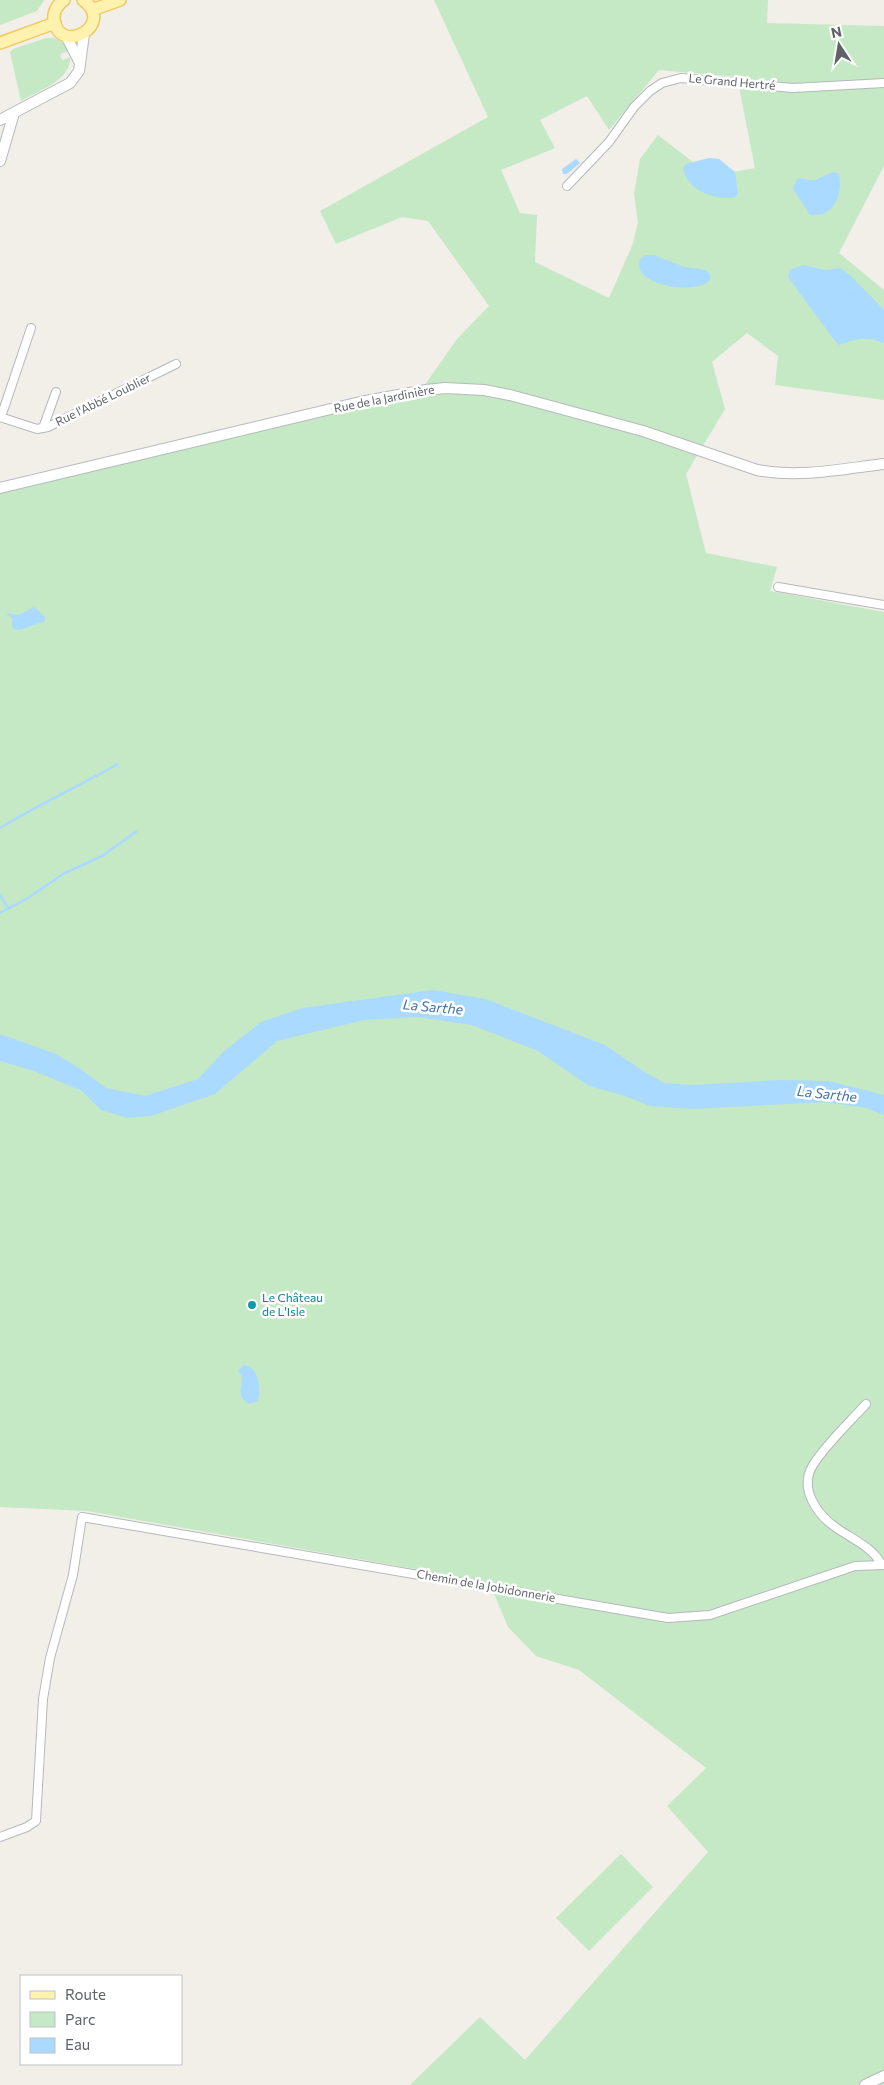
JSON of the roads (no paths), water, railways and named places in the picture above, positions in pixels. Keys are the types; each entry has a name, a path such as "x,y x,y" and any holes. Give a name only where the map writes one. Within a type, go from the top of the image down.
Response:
{"main road":[{"path":"63,0 55,11 55,23 66,36 78,36 84,34 92,23 92,10 83,0"},
{"path":"92,10 120,0"},
{"path":"0,43 55,23"}],"street":[{"path":"0,120 70,83 79,70 84,34"},
{"path":"66,36 80,63"},
{"name":"Le Grand Hertré","path":"567,186 609,142 634,107 650,90 662,83 681,78 794,88 884,83"},
{"path":"0,161 14,113"},
{"path":"0,417 31,328"},
{"name":"Rue l'Abbé Loublier","path":"0,417 37,429 43,428 176,364"},
{"name":"Rue de la Jardinière","path":"0,488 385,397 445,388 484,390 510,395 643,431 757,470 775,474 808,473 884,464"},
{"path":"43,428 56,392"},
{"path":"778,587 884,605"},
{"path":"866,1404 812,1466 808,1479 810,1495 815,1509 824,1520 876,1555 883,1565"},
{"name":"Chemin de la Jobidonnerie","path":"0,1837 27,1827 36,1821 43,1699 50,1658 73,1575 82,1517 668,1618 710,1615 855,1566 883,1565"},
{"path":"865,2085 884,2076"}],"water":[{"path":"709,158 719,159 735,172 738,194 734,198 718,197 702,192 695,188 685,176 683,168 686,164"},
{"path":"576,159 580,163 567,174 563,174 562,169"},
{"path":"834,172 839,174 840,182 840,190 835,204 825,213 810,215 793,189 797,179 815,180"},
{"path":"646,255 654,255 685,267 706,270 710,274 710,280 703,285 693,287 667,286 655,282 645,276 640,269 640,259"},
{"path":"803,265 826,270 840,268 851,276 884,310 884,343 872,339 861,339 839,345 788,277 790,270"},
{"path":"34,607 45,617 45,621 20,630 14,629 12,618 6,613 19,615"},
{"name":"La Sarthe","path":"433,990 485,999 605,1045 664,1083 694,1085 779,1080 829,1081 884,1095 884,1115 866,1108 825,1102 692,1109 650,1106 625,1096 589,1086 538,1051 472,1025 418,1017 364,1020 277,1041 215,1094 151,1116 128,1118 101,1110 82,1091 34,1071 0,1061 0,1034 56,1054 106,1088 145,1096 198,1079 224,1051 261,1022 302,1008"},
{"path":"243,1365 253,1369 259,1385 258,1401 249,1404 241,1395 242,1376 238,1371"}],"waterway":[{"path":"0,828 118,764"},
{"path":"0,913 28,898 63,874 102,856 137,831"},
{"path":"0,895 8,908"}],"place":[{"name":"Le Château de L'Isle","path":"252,1305"}]}
